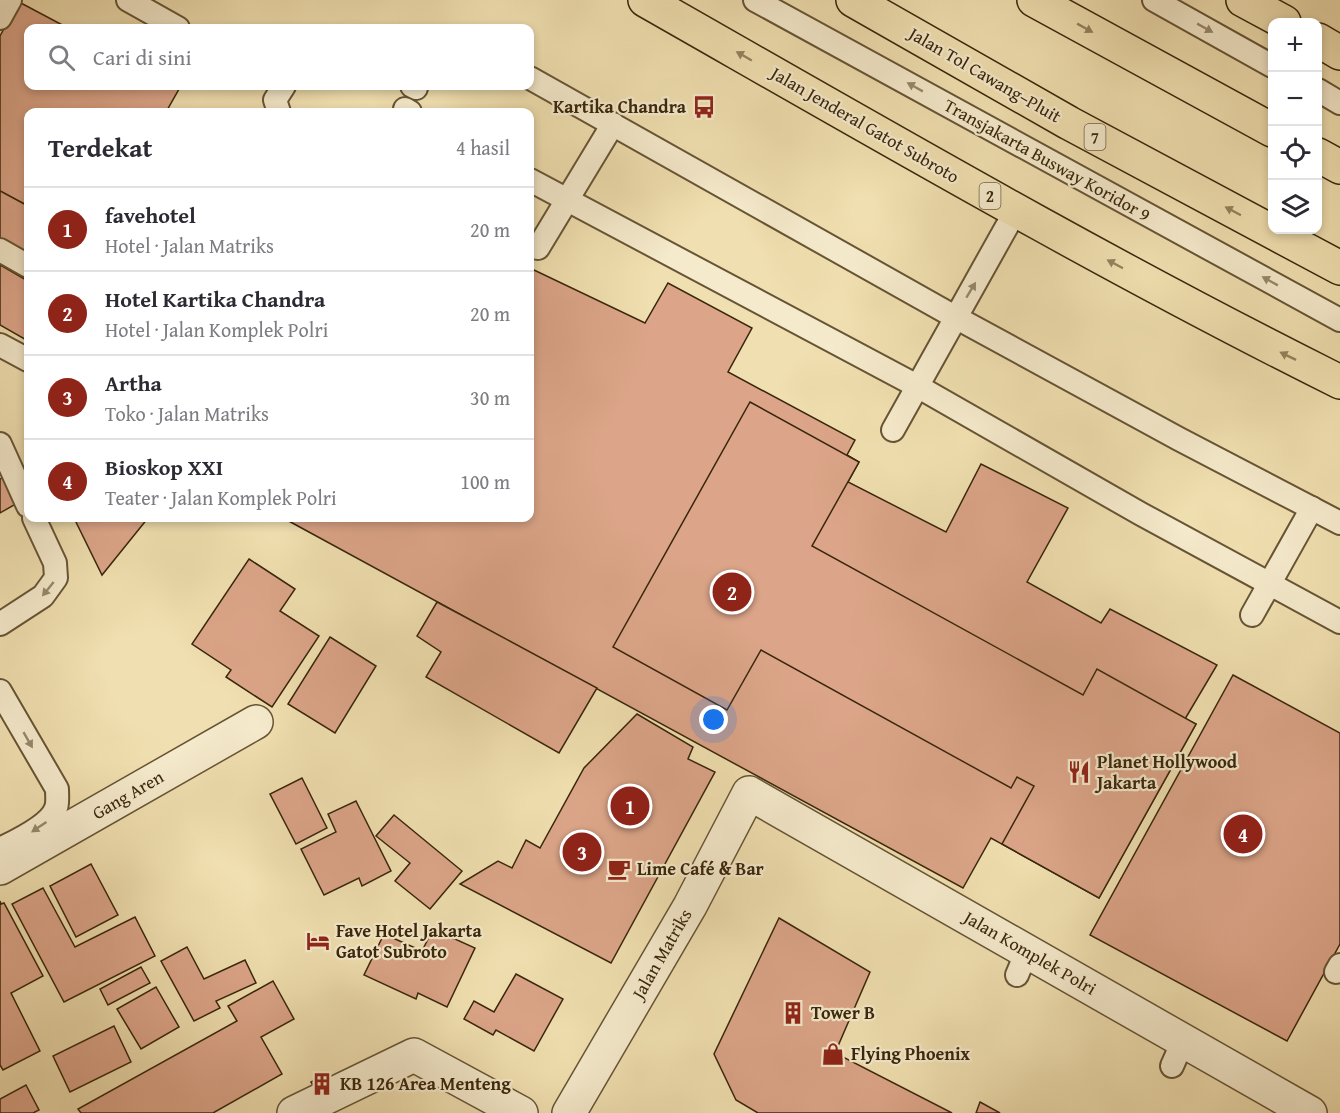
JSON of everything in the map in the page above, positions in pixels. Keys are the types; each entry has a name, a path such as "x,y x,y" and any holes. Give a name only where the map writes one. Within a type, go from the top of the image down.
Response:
{"highway":[{"name":"Jalan Jenderal Gatot Subroto","path":"645,0 1016,210 1243,334 1340,382"},
{"name":"Jalan Tol Cawang–Pluit","path":"853,0 1069,123 1340,268"},
{"path":"1034,0 1268,128"},
{"path":"1243,0 1277,18"},
{"path":"1322,43 1340,52"},
{"path":"1322,158 1340,167"}],"street":[{"name":"Gang Aren","path":"0,868 255,722"},
{"name":"Jalan Komplek Polri","path":"749,793 1022,963 1177,1053 1310,1113"},
{"name":"Jalan Matriks","path":"569,1113 690,906 749,793"},
{"path":"294,1113 414,1055 520,1112"}],"lane":[{"path":"0,18 10,0"},
{"path":"128,0 171,24"},
{"name":"Transjakarta Busway Koridor 9","path":"754,0 1340,320"},
{"path":"1154,0 1268,64"},
{"path":"534,80 955,317 1179,439 1340,523"},
{"path":"278,108 275,100 281,90"},
{"path":"1322,93 1340,103"},
{"path":"538,248 613,124"},
{"path":"534,182 567,202 917,386 1141,514 1340,622"},
{"path":"893,430 1016,210"},
{"path":"0,250 24,264"},
{"path":"0,345 24,358"},
{"path":"0,444 24,497"},
{"path":"1252,615 1312,508"},
{"path":"0,624 43,596 56,578 55,563 36,522"},
{"path":"0,691 57,789 57,807 50,819 0,849"}],"building":[{"path":"19,2 60,24 24,24 24,90 178,90 168,108 24,108 24,204 0,191 0,36"},
{"path":"0,191 24,204 24,254 0,239"},
{"path":"0,265 24,279 24,339 0,325"},
{"path":"534,270 645,323 668,283 752,328 728,372 855,440 847,455 859,462 848,482 946,532 981,464 1068,508 1027,582 1101,623 1110,609 1217,665 1185,719 1196,724 1099,898 991,838 963,888 291,522 534,522"},
{"path":"750,402 859,462 812,546 1083,695 1097,669 1196,724 1099,898 1002,844 1034,786 1017,777 1011,788 761,650 727,710 613,647"},
{"path":"7,475 21,501 0,513 0,479"},
{"path":"76,522 145,522 102,575"},
{"path":"249,559 295,589 280,611 319,636 272,707 226,677 231,670 192,644"},
{"path":"437,602 597,688 559,753 426,677 441,652 417,636"},
{"path":"330,637 376,666 335,733 288,704"},
{"path":"1233,675 1340,733 1340,944 1287,1041 1090,935"},
{"path":"637,714 693,747 688,759 715,772 611,963 460,884 498,861 512,868 526,840 540,848 584,768"},
{"path":"302,778 327,828 296,844 270,794"},
{"path":"356,801 391,871 362,886 359,878 324,895 301,849 336,832 328,814"},
{"path":"394,815 462,871 430,909 395,881 410,863 376,836"},
{"path":"91,864 118,915 76,937 50,886"},
{"path":"43,888 75,947 135,917 155,956 64,1002 12,904"},
{"path":"0,901 1,904 4,903 43,976 11,993 40,1051 3,1070 0,1065"},
{"name":"Tower B","path":"779,918 870,972 835,1053 952,1113 758,1113 736,1100 714,1054"},
{"path":"433,929 475,948 447,1007 418,993 416,999 364,975 384,934 422,951"},
{"path":"187,947 204,979 245,960 256,983 216,1001 220,1008 194,1021 161,961"},
{"path":"141,967 150,983 108,1005 100,989"},
{"path":"516,974 563,999 534,1051 496,1030 493,1035 464,1019 474,1001 494,1012"},
{"path":"273,981 294,1019 261,1037 282,1074 213,1113 81,1113 78,1109 237,1021 228,1006"},
{"path":"156,987 179,1027 141,1049 117,1009"},
{"path":"114,1026 131,1062 70,1092 53,1056"},
{"name":"KB 126 Area Menteng","path":"326,1074 333,1086 318,1094 311,1082"},
{"path":"26,1085 39,1110 33,1113 0,1113 0,1099"},
{"path":"980,1102 1000,1113 976,1113"}],"place":[{"name":"Kartika Chandra","path":"704,107"},
{"name":"Hotel Kartika Chandra","path":"732,592"},
{"name":"Planet Hollywood Jakarta","path":"1079,772"},
{"name":"favehotel","path":"630,806"},
{"name":"Bioskop XXI","path":"1243,834"},
{"name":"Artha","path":"582,852"},
{"name":"Lime Café & Bar","path":"619,869"},
{"name":"Fave Hotel Jakarta Gatot Subroto","path":"318,941"},
{"name":"Tower B","path":"793,1013"},
{"name":"Flying Phoenix","path":"833,1054"},
{"name":"KB 126 Area Menteng","path":"322,1084"}]}
